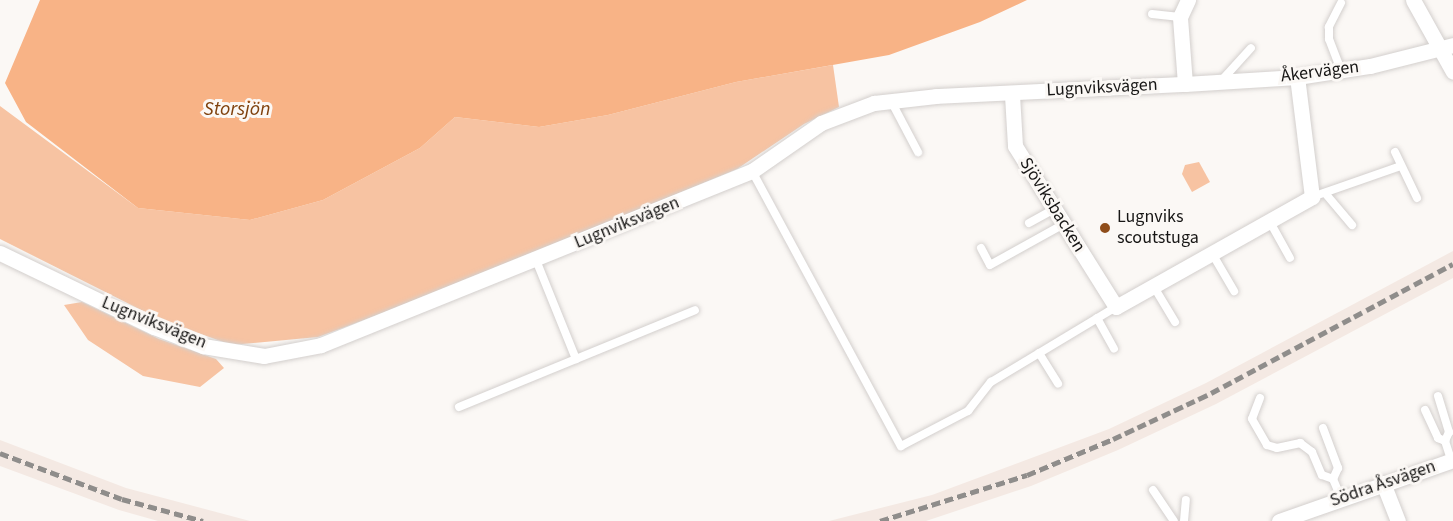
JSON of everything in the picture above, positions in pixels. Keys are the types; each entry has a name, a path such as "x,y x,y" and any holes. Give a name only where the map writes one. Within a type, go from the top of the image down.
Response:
{"street":[{"path":"1185,84 1180,17 1188,0"},
{"path":"1413,0 1447,46 1453,72"},
{"name":"Åkervägen","path":"1185,84 1297,77 1341,70 1447,46"},
{"path":"1116,307 1319,195 1297,77"},
{"name":"Lugnviksvägen","path":"0,253 154,327 203,346 264,356 321,345 536,260 752,171 821,123 891,101 1185,84"},
{"name":"Sjöviksbacken","path":"1012,94 1015,146 1116,307"},
{"name":"Södra Åsvägen","path":"1279,521 1452,460"},
{"path":"1383,483 1398,521"}],"lane":[{"path":"1341,3 1329,27 1329,39 1341,70"},
{"path":"1152,14 1180,17"},
{"path":"1221,81 1251,48"},
{"path":"891,101 918,152"},
{"path":"1395,152 1417,198"},
{"path":"1352,225 1319,195 1401,166"},
{"path":"752,171 902,446 968,411 991,382 1116,307"},
{"path":"1029,223 1054,208"},
{"path":"1270,222 1290,258"},
{"path":"981,248 990,265 1064,224"},
{"path":"1213,255 1234,291"},
{"path":"536,260 576,359"},
{"path":"1154,287 1175,322"},
{"path":"459,407 695,310"},
{"path":"1097,318 1114,349"},
{"path":"1040,353 1058,384"},
{"path":"1438,396 1449,432 1445,441 1452,460"},
{"path":"1260,398 1252,419 1267,445 1277,448 1300,443 1312,452 1323,475 1333,479 1341,498"},
{"path":"1425,410 1438,438 1445,441"},
{"path":"1323,428 1338,468 1333,479"},
{"path":"1153,490 1174,521"},
{"path":"1184,521 1185,500"}],"shaded area":[{"path":"833,65 839,107 804,124 737,169 450,288 318,337 232,345 161,320 0,239 0,106 138,208 250,220 323,200 420,148 455,117 539,127 608,115 736,82"},
{"path":"1199,162 1210,182 1192,192 1182,174 1185,165"},
{"path":"1453,251 1453,278 1216,404 1118,450 1031,486 926,521 829,521 932,495 1109,429 1206,383"},
{"path":"82,302 159,339 216,359 224,368 200,387 143,376 88,340 64,305"},
{"path":"0,440 126,488 250,521 158,521 119,510 0,466"}],"water":[{"name":"Storsjön","path":"40,0 1027,0 980,22 889,55 736,82 608,115 539,127 455,117 420,148 323,200 250,220 138,208 26,122 5,83"}],"railway":[{"path":"880,521 1027,475 1113,439 1211,393 1453,264"},
{"path":"0,453 122,499 203,521"}],"place":[{"name":"Lugnviks scoutstuga","path":"1105,228"}]}
